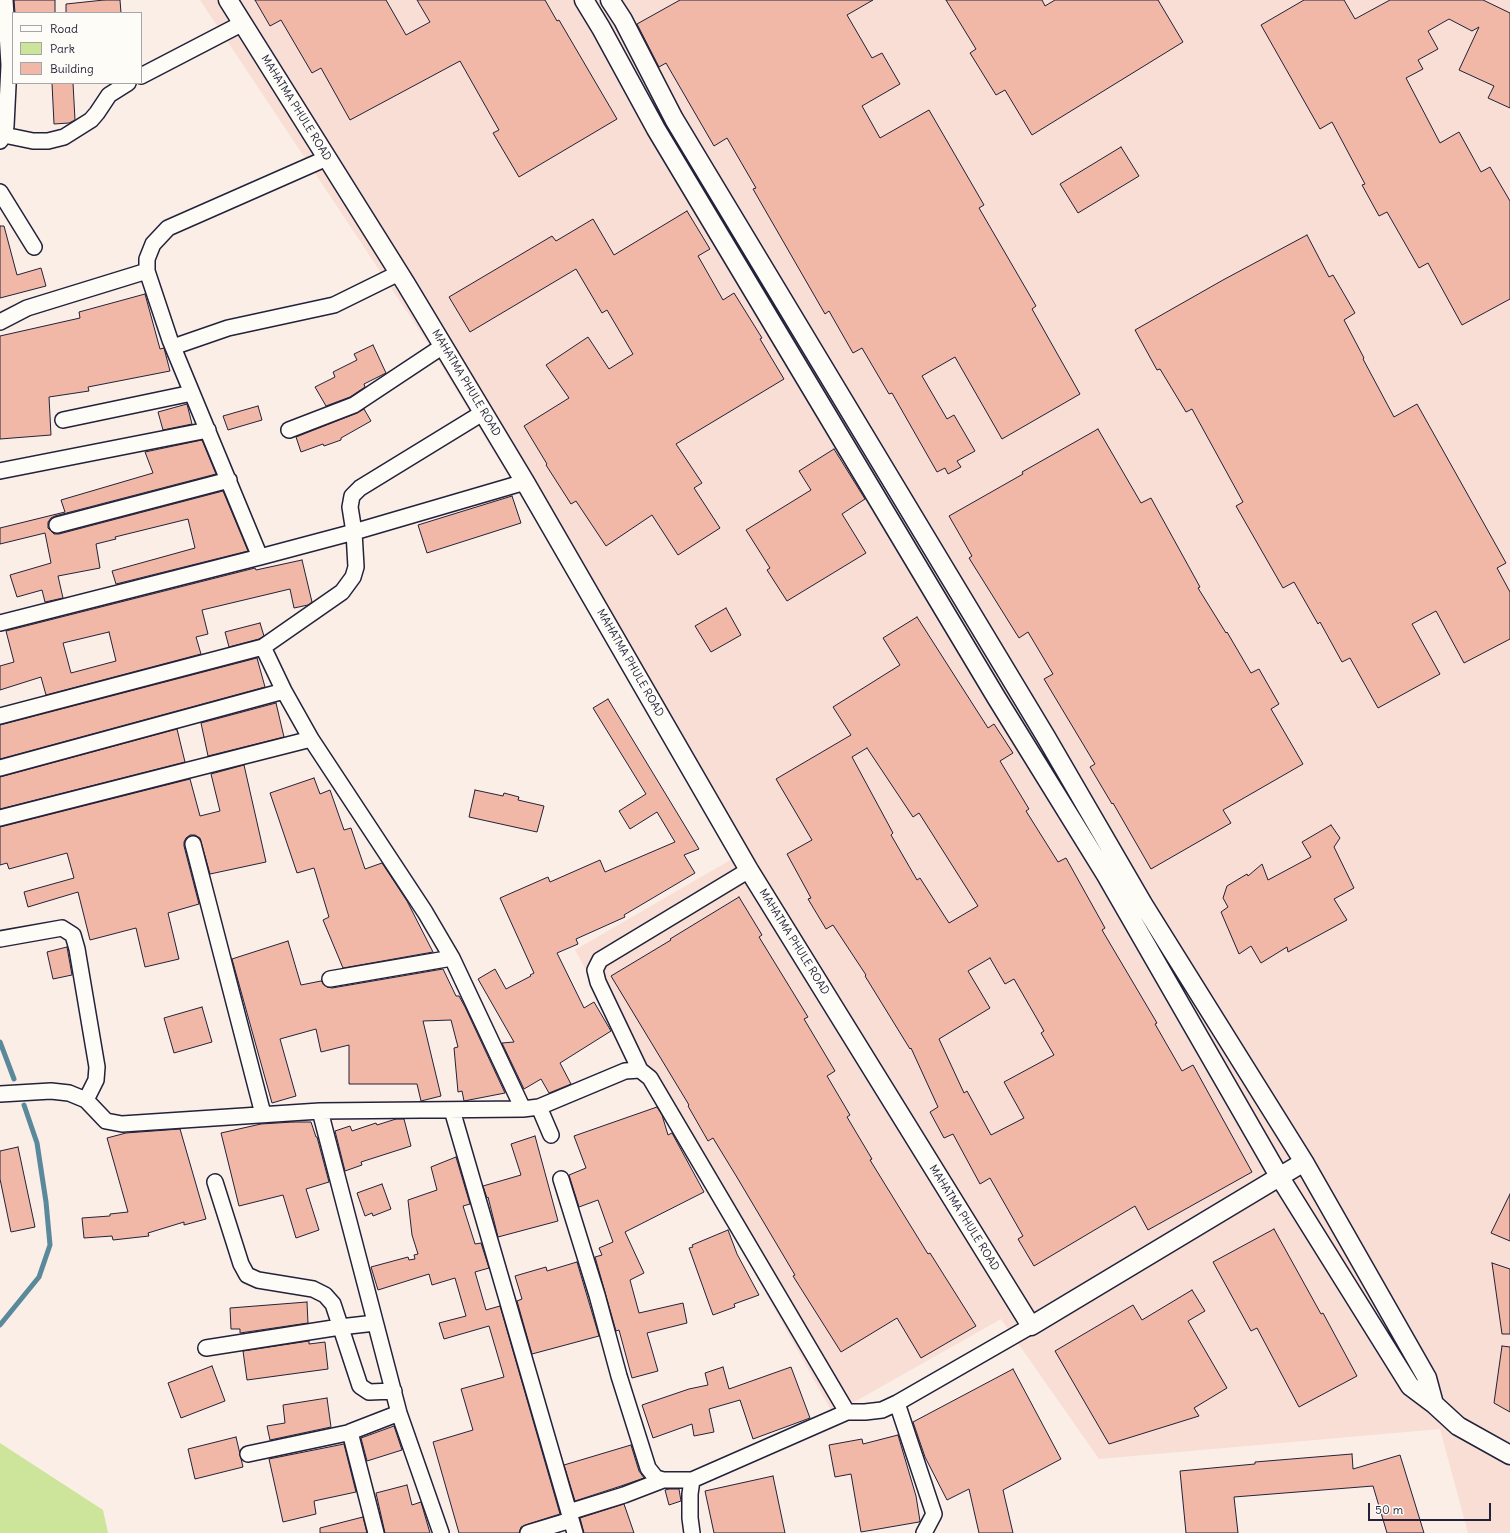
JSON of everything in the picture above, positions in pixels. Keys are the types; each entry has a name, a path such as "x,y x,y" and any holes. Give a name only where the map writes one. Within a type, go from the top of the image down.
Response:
{"street":[{"path":"5,0 9,65 6,126 2,138 48,141 64,137 91,120 97,114 109,95 126,84"},
{"name":"MAHATMA PHULE ROAD","path":"228,0 484,412 749,870 1031,1326"},
{"path":"1434,1404 1427,1378 1304,1162 1144,904 1046,737 674,119 613,1 589,7 656,129 992,690 1106,874 1279,1176 1410,1386 1434,1404 1458,1426 1510,1455"},
{"path":"142,75 243,23"},
{"path":"260,557 173,346 147,271 147,259 153,244 168,228 327,158"},
{"path":"0,192 34,247"},
{"path":"0,322 27,308 147,271"},
{"path":"173,346 228,328 334,305 399,273"},
{"path":"289,430 354,405 443,346"},
{"path":"809,383 826,372"},
{"path":"63,420 192,393"},
{"path":"0,716 263,646 342,592 352,577 356,567 354,532 350,507 352,496 360,488 484,412"},
{"path":"0,471 208,430"},
{"path":"57,525 228,480"},
{"path":"0,623 354,532 525,482"},
{"path":"263,646 284,691 311,739 425,912 452,958 523,1109"},
{"path":"0,768 284,691"},
{"path":"0,818 311,739"},
{"path":"193,844 263,1114"},
{"path":"749,870 600,960 595,970 598,982 640,1070 650,1078 847,1412"},
{"path":"0,939 62,928 73,935 77,948 98,1067 96,1080 86,1100"},
{"path":"330,978 452,958"},
{"path":"0,1094 51,1090 69,1093 86,1100 106,1121 122,1124 320,1111 523,1109 539,1107 625,1071 640,1070"},
{"path":"539,1107 551,1135"},
{"path":"452,1110 571,1522"},
{"path":"320,1111 399,1413 441,1533"},
{"path":"560,1179 598,1295 619,1376 648,1468 656,1478 663,1480 692,1480 847,1412 882,1410 898,1402 1031,1326 1304,1162"},
{"path":"215,1182 241,1264 247,1275 258,1280 313,1289 325,1294 333,1304 360,1386 369,1392 394,1391"},
{"path":"206,1348 375,1323"},
{"path":"898,1402 934,1514 924,1533"},
{"path":"248,1454 352,1432 399,1413"},
{"path":"352,1432 350,1432 376,1533"},
{"path":"528,1533 571,1522 624,1495 663,1480"},
{"path":"692,1480 690,1494 690,1518 692,1533"}],"shaded area":[{"path":"200,0 1510,0 1510,1533 1468,1533 1440,1429 1099,1459 1001,1319 833,1414 575,950 739,855 427,342"}],"green space":[{"path":"0,1443 103,1510 108,1533 0,1533"}],"building":[{"path":"14,0 55,0 55,12 15,12"},
{"path":"120,0 121,12 66,12 66,4"},
{"path":"255,0 386,0 406,35 430,22 417,0 545,0 557,21 559,20 617,119 519,177 493,133 499,130 460,61 350,120 321,68 312,73 281,20 270,26"},
{"path":"680,0 873,0 847,15 872,58 882,53 900,84 862,106 880,138 929,110 984,205 979,208 1036,306 1032,309 1080,394 1002,439 955,357 922,376 947,419 954,415 975,451 957,461 961,467 948,474 945,468 937,472 892,393 889,394 862,348 853,353 829,311 825,314 753,189 756,188 727,138 714,146 666,63 659,67 637,24"},
{"path":"946,0 1042,0 1045,6 1055,0 1158,0 1183,42 1032,135 1005,90 996,95 970,53 976,49"},
{"path":"1304,0 1344,0 1355,19 1390,0 1483,0 1510,13 1510,108 1488,98 1494,86 1459,70 1479,27 1472,31 1449,19 1428,31 1438,49 1418,60 1423,69 1406,78 1440,143 1459,132 1481,172 1490,167 1510,201 1510,299 1462,325 1428,263 1419,268 1387,212 1379,216 1362,185 1365,184 1332,122 1320,129 1261,25"},
{"path":"52,84 73,84 75,120 69,123 54,124"},
{"path":"1121,147 1139,176 1078,213 1060,184"},
{"path":"687,211 710,249 698,256 723,300 734,293 762,338 760,339 784,379 676,444 702,483 694,488 720,528 678,555 652,515 606,546 576,501 571,504 546,465 547,464 524,426 569,398 546,365 588,337 609,369 633,354 607,310 602,313 576,269 470,332 449,297 552,236 556,241 593,219 614,255"},
{"path":"0,226 4,226 17,275 41,268 46,286 0,298"},
{"path":"1307,235 1329,277 1333,275 1355,313 1344,320 1394,417 1417,404 1506,563 1497,568 1510,592 1510,639 1464,663 1436,611 1412,624 1440,674 1378,708 1350,658 1342,662 1320,622 1318,624 1294,582 1283,588 1236,506 1243,502 1192,409 1186,412 1160,369 1157,370 1135,330 1223,280"},
{"path":"145,294 160,349 164,348 170,371 88,387 89,391 49,397 51,435 0,439 0,336 80,318 79,312"},
{"path":"373,345 386,373 364,384 365,387 350,397 326,406 315,387 335,377 333,372 357,360 354,354"},
{"path":"187,404 192,424 163,430 158,412"},
{"path":"258,406 262,420 228,430 223,416"},
{"path":"364,409 371,421 341,438 341,440 324,446 323,444 301,452 296,437"},
{"path":"1098,429 1141,503 1151,498 1200,587 1198,588 1226,633 1227,632 1251,673 1259,669 1279,704 1271,709 1303,764 1223,810 1231,823 1151,869 1113,803 1112,804 1090,767 1095,764 1044,679 1053,674 1028,632 1019,638 969,558 972,556 949,516"},
{"path":"202,440 216,474 55,516 48,522 48,528 54,534 59,534 223,491 248,551 116,584 112,571 195,548 188,519 115,537 116,539 96,544 100,568 58,576 63,598 45,602 42,590 17,597 10,575 51,563 45,533 0,544 0,528 65,512 61,500 153,473 145,452"},
{"path":"834,449 865,499 842,514 866,553 787,601 767,570 770,568 746,530 811,490 799,471"},
{"path":"512,496 521,523 427,553 418,525"},
{"path":"302,560 312,602 308,605 294,608 290,589 202,610 208,634 196,637 201,654 46,695 41,677 0,690 0,666 14,662 6,631 255,568 256,570","holes":["109,632 116,661 71,673 63,643"]},
{"path":"726,608 741,635 711,652 695,626"},
{"path":"917,617 988,728 994,724 1013,753 1000,761 1029,809 1026,811 1058,862 1066,858 1105,928 1102,930 1157,1023 1155,1024 1182,1071 1193,1065 1252,1172 1148,1230 1135,1206 1034,1266 1018,1239 1023,1236 990,1178 980,1184 953,1134 944,1138 930,1112 938,1107 911,1048 910,1049 865,976 866,975 833,925 826,929 808,899 811,898 787,854 812,840 776,779 851,735 833,707 900,665 883,638","holes":["867,748 913,817 919,813 978,906 949,923 920,878 917,880 891,835 893,833 852,757","990,958 1005,984 1014,979 1044,1031 1041,1033 1054,1055 1004,1082 1024,1118 991,1135 967,1091 964,1093 939,1039 990,1008 968,971"]},
{"path":"260,623 264,636 259,639 229,647 225,632"},
{"path":"257,658 265,687 0,759 0,725"},
{"path":"608,699 699,849 684,855 695,873 624,915 625,917 576,939 578,944 557,953 584,1008 594,1002 611,1031 560,1063 571,1084 549,1093 541,1079 524,1089 502,1043 514,1042 478,979 495,969 506,989 534,973 500,898 548,877 550,882 600,860 605,872 675,842 657,812 630,829 619,811 646,794 593,708"},
{"path":"276,703 284,737 208,756 201,723"},
{"path":"177,729 185,762 0,809 0,777"},
{"path":"244,765 266,862 210,874 200,838 195,835 190,835 186,838 184,846 199,904 168,913 179,959 145,967 136,928 90,940 78,892 28,907 24,892 74,878 67,853 9,869 7,863 0,865 0,827 190,779 200,816 220,811 211,774"},
{"path":"314,778 320,794 330,790 344,830 351,828 365,869 382,863 407,901 433,952 343,968 323,920 329,917 314,868 297,873 270,793"},
{"path":"475,790 503,796 504,793 519,797 518,800 544,806 537,832 469,817"},
{"path":"1331,825 1340,838 1334,847 1354,888 1334,899 1347,920 1288,952 1287,947 1261,963 1251,946 1239,954 1221,912 1228,907 1223,898 1227,886 1247,874 1248,876 1262,864 1268,880 1311,857 1302,842"},
{"path":"739,897 762,935 759,937 808,1017 804,1019 835,1071 827,1076 850,1115 847,1117 872,1159 870,1160 928,1254 930,1253 976,1326 921,1358 897,1318 841,1352 793,1276 795,1275 713,1138 708,1141 688,1106 689,1105 611,976"},
{"path":"288,941 301,985 321,981 327,987 332,988 443,969 456,996 459,996 465,1007 505,1093 464,1101 462,1091 458,1092 454,1048 458,1047 451,1020 423,1021 441,1096 421,1101 417,1084 349,1084 349,1045 321,1052 316,1029 280,1039 296,1096 272,1103 232,959"},
{"path":"67,947 72,975 53,979 47,952"},
{"path":"202,1007 212,1042 174,1053 164,1018"},
{"path":"657,1107 662,1115 668,1135 672,1133 704,1192 625,1232 644,1273 630,1280 639,1313 683,1303 687,1323 647,1333 658,1371 632,1378 619,1330 616,1331 595,1257 602,1255 599,1248 613,1242 598,1200 579,1207 569,1175 586,1168 574,1136"},
{"path":"396,1119 404,1119 411,1146 361,1162 362,1165 345,1171 335,1131 350,1126 352,1131 376,1123 377,1125"},
{"path":"311,1122 317,1137 329,1182 306,1189 319,1230 296,1238 283,1195 239,1206 221,1133 261,1124"},
{"path":"180,1129 206,1219 184,1225 184,1222 148,1233 149,1236 113,1240 112,1236 84,1238 82,1218 110,1216 110,1214 128,1212 107,1138 126,1133"},
{"path":"535,1136 558,1221 498,1237 488,1197 487,1198 483,1186 521,1175 511,1144"},
{"path":"18,1147 35,1227 11,1232 0,1179 0,1151"},
{"path":"456,1157 470,1204 463,1206 475,1244 481,1243 489,1268 475,1272 486,1310 500,1306 560,1514 525,1525 521,1527 519,1533 459,1533 433,1442 473,1430 461,1389 504,1377 489,1326 444,1339 439,1323 466,1316 455,1278 432,1285 429,1274 378,1290 371,1267 408,1257 409,1260 415,1259 414,1255 418,1254 412,1235 408,1200 437,1190 431,1167"},
{"path":"382,1184 391,1209 373,1216 372,1213 365,1216 357,1193"},
{"path":"1510,1194 1510,1241 1491,1233"},
{"path":"1274,1229 1321,1314 1323,1313 1357,1376 1299,1407 1257,1328 1251,1331 1213,1262"},
{"path":"728,1230 737,1254 759,1295 734,1304 735,1307 713,1315 689,1248 693,1247 692,1245"},
{"path":"577,1262 599,1336 532,1354 517,1301 522,1299 515,1276 546,1267 547,1271"},
{"path":"1492,1263 1510,1269 1510,1334 1502,1334"},
{"path":"1192,1290 1205,1311 1188,1321 1227,1388 1194,1408 1199,1416 1109,1444 1055,1351 1133,1305 1142,1320"},
{"path":"307,1302 308,1323 240,1333 240,1329 231,1329 230,1308"},
{"path":"309,1341 309,1344 325,1342 328,1369 247,1380 243,1351"},
{"path":"1502,1346 1510,1347 1510,1412 1494,1403"},
{"path":"212,1366 225,1401 181,1418 168,1383"},
{"path":"723,1367 729,1389 791,1367 810,1418 753,1439 740,1400 709,1409 714,1432 694,1436 692,1424 653,1438 642,1405 689,1389 708,1385 705,1373"},
{"path":"1013,1369 1061,1459 1003,1490 1013,1533 979,1533 969,1489 947,1500 925,1457 913,1422"},
{"path":"327,1398 331,1427 270,1440 267,1426 285,1423 283,1405"},
{"path":"394,1426 402,1450 367,1461 361,1438"},
{"path":"898,1435 916,1496 920,1521 861,1532 851,1474 835,1477 829,1445 862,1439 863,1444"},
{"path":"236,1437 243,1467 195,1479 188,1449"},
{"path":"344,1444 356,1492 314,1501 316,1514 283,1522 269,1459"},
{"path":"631,1445 639,1471 644,1478 575,1501 564,1465"},
{"path":"1352,1454 1353,1469 1400,1455 1424,1533 1387,1533 1373,1486 1234,1497 1238,1533 1186,1533 1180,1471 1255,1464 1255,1462"},
{"path":"773,1476 785,1533 714,1533 705,1491"},
{"path":"407,1485 412,1505 421,1502 430,1533 385,1533 376,1493"},
{"path":"679,1489 681,1501 669,1505 665,1490"},
{"path":"624,1504 634,1533 584,1533 580,1518"},
{"path":"363,1517 367,1533 320,1533 320,1528"}],"waterway":[{"path":"0,1042 14,1079"},
{"path":"0,1325 39,1277 50,1245 46,1202 37,1143 24,1105"}]}
